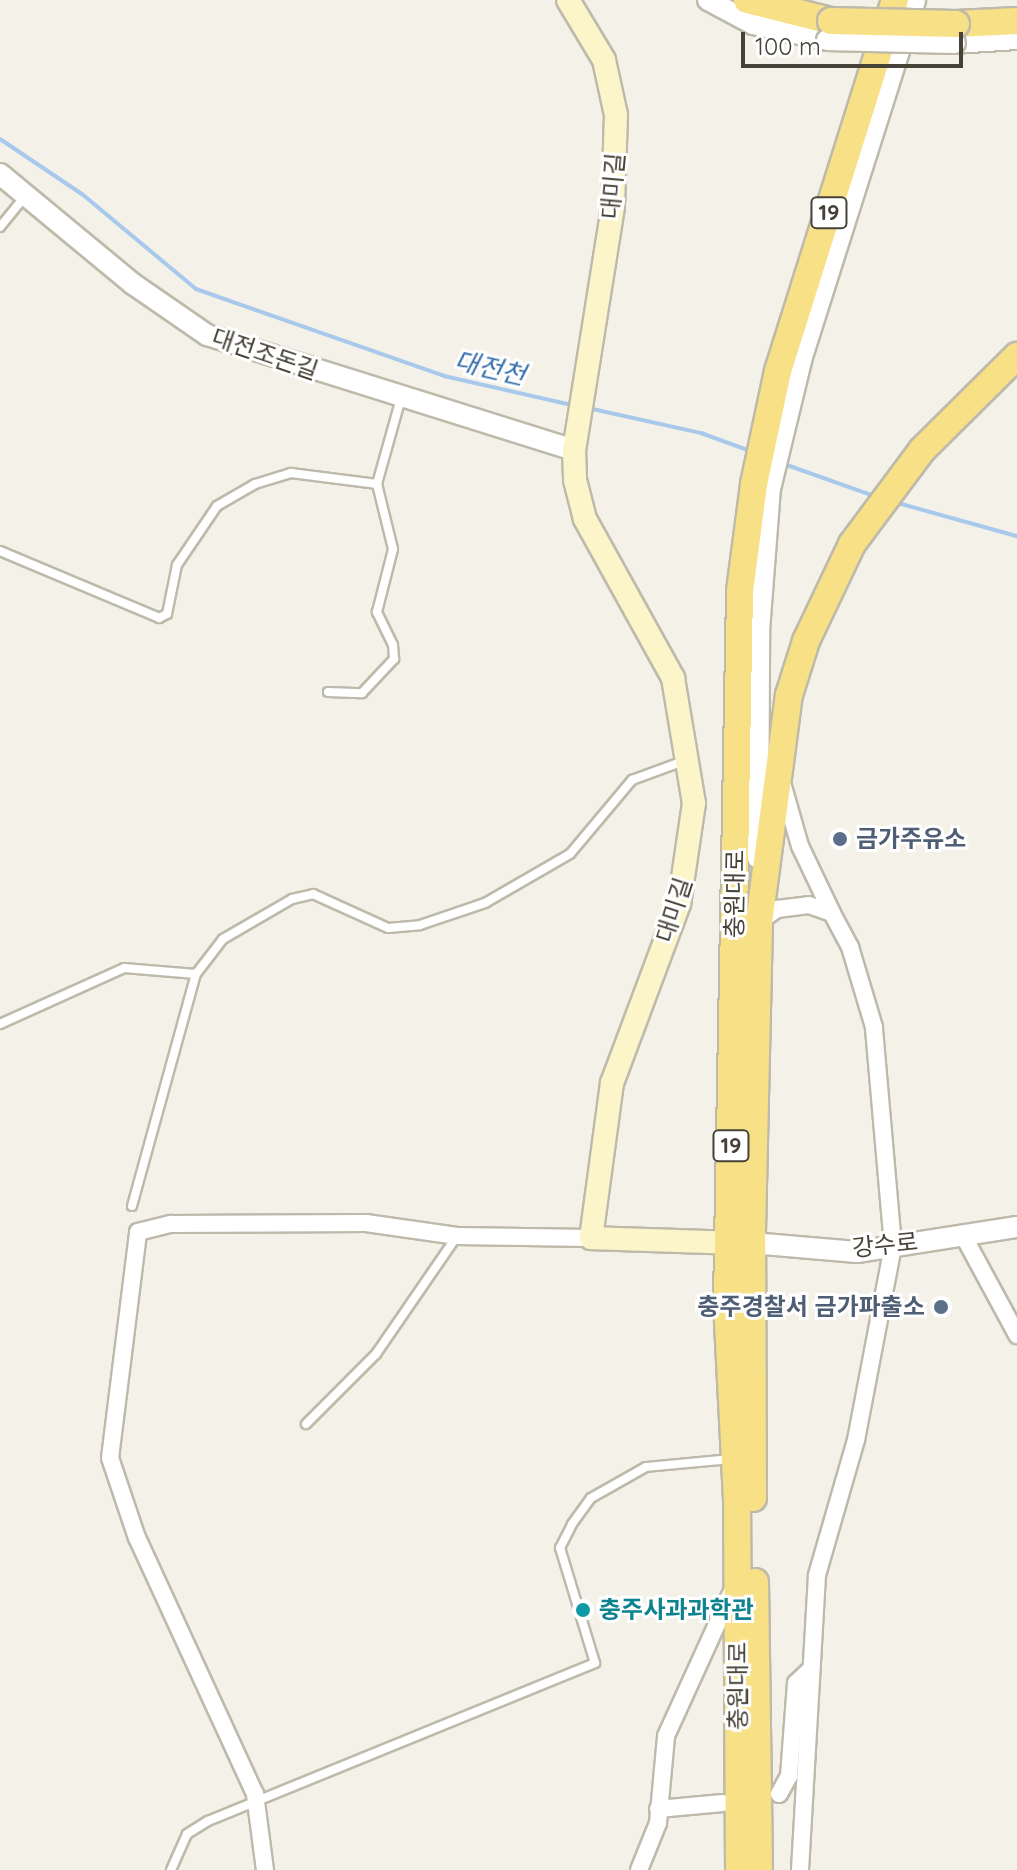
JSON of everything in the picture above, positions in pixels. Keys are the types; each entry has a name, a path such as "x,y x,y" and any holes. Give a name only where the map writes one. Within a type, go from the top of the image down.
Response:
{"highway":[{"path":"747,0 829,31 956,33 1017,21"},
{"name":"충원대로","path":"750,1804 740,1243 737,661 773,429 895,0"},
{"name":"충원대로","path":"750,1804 737,1581 735,1459 740,1243 759,922 777,764 806,641 852,544 917,456 1017,356"},
{"name":"19","path":"749,1861 750,1804"}],"main road":[{"name":"대미길","path":"568,0 604,60 616,115 613,207 576,443 575,480 585,519 673,678 694,803 687,875 612,1083 591,1238"},
{"path":"591,1238 740,1243"}],"street":[{"path":"708,0 753,24 829,31"},
{"name":"충원대로","path":"773,429 915,0"},
{"path":"956,33 1017,39"},
{"name":"대전조돈길","path":"0,174 133,284 207,335 401,398 576,443"},
{"path":"759,922 762,486"},
{"path":"777,764 800,846 850,947 874,1027 893,1246 856,1440 817,1575 800,1870"},
{"path":"759,922 777,909 809,905 832,913"},
{"path":"265,1870 257,1802 137,1538 113,1473 110,1434 135,1238 146,1226 243,1222 366,1223 457,1236 591,1238"},
{"name":"강수로","path":"740,1243 857,1252 1017,1227"},
{"path":"963,1235 1017,1335"},
{"path":"639,1870 651,1850 666,1736 737,1581"},
{"path":"658,1809 750,1804 789,1776 796,1683 811,1669"}],"lane":[{"path":"0,227 27,194"},
{"path":"328,692 362,693 394,659 393,645 377,612 393,549 377,484 401,398"},
{"path":"0,551 159,618 167,614 177,565 217,506 255,484 291,473 377,484"},
{"path":"132,1206 196,974 223,939 292,899 327,898 359,918 388,928 420,925 485,903 570,854 632,780 689,760"},
{"path":"0,1024 124,968 196,974"},
{"path":"306,1424 376,1354 457,1236"},
{"path":"171,1870 187,1834 257,1802 595,1663 560,1548 572,1524 591,1498 646,1467 735,1459"}],"waterway":[{"name":"대전천","path":"0,139 82,194 196,289 444,376 572,405"},
{"name":"대전천","path":"588,408 701,433 750,451"},
{"name":"대전천","path":"784,464 874,496"},
{"name":"대전천","path":"894,502 1017,536"}],"place":[{"name":"금가주유소","path":"840,839"},
{"name":"충주경찰서 금가파출소","path":"941,1307"},
{"name":"충주사과과학관","path":"583,1610"}]}
